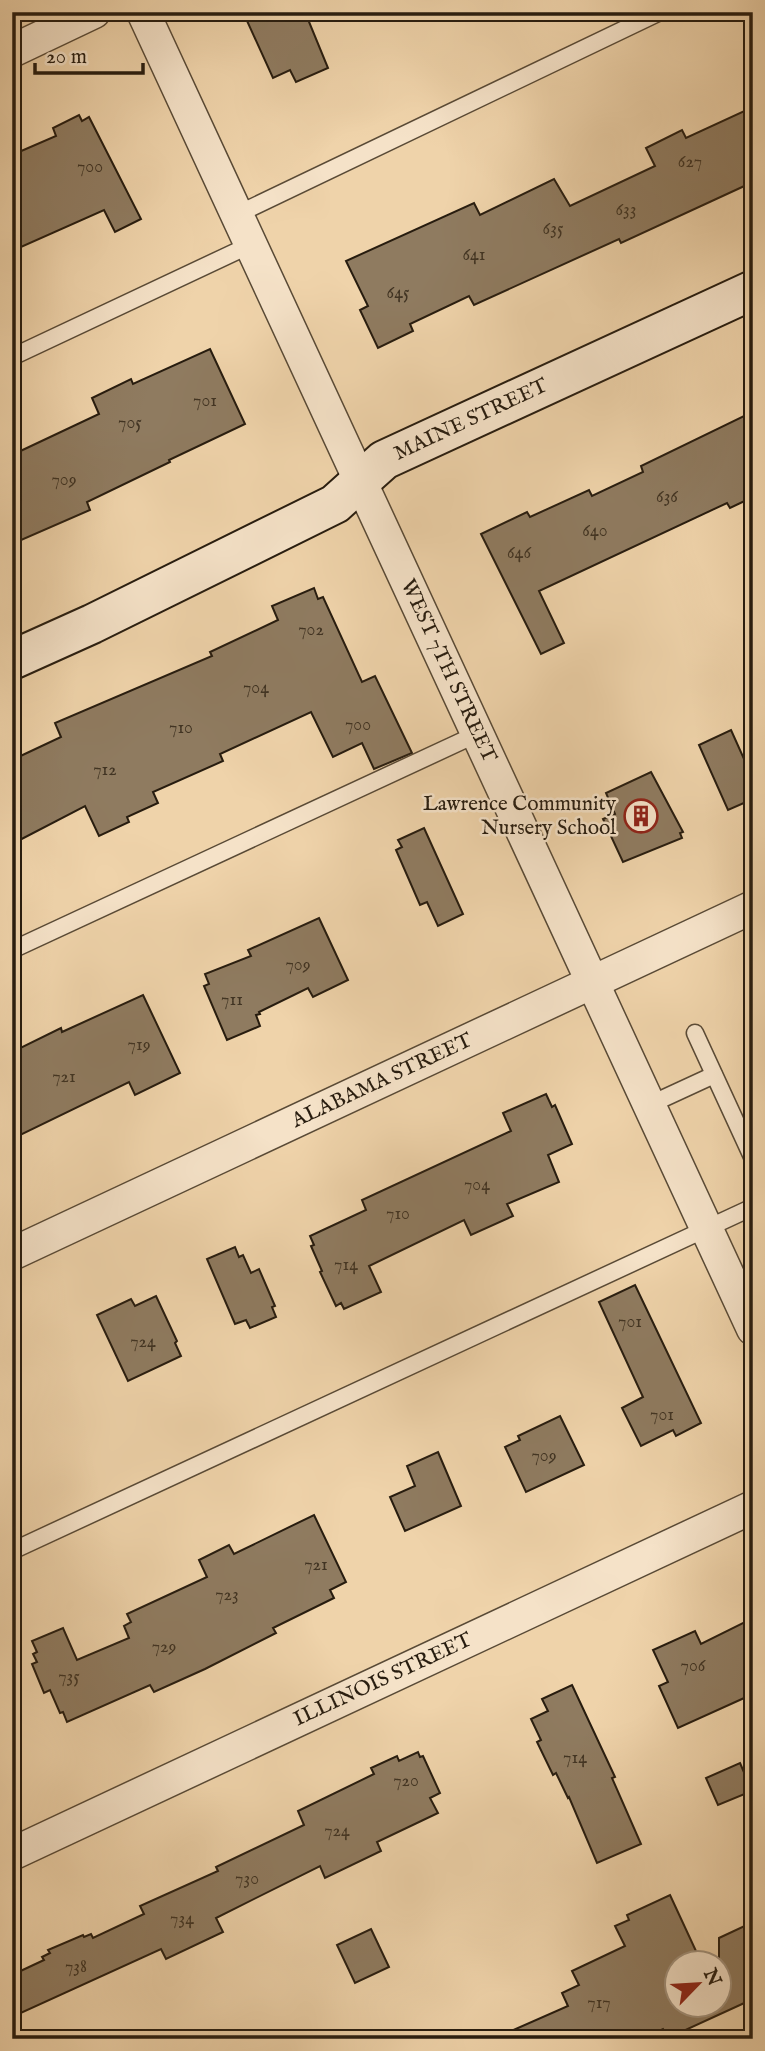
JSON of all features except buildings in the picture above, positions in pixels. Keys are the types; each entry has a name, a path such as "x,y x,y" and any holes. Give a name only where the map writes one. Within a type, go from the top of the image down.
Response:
{"street":[{"path":"12,51 94,12"},
{"name":"WEST 7TH STREET","path":"142,12 753,1329"},
{"name":"MAINE STREET","path":"12,660 335,504 384,460 753,290"},
{"name":"ALABAMA STREET","path":"12,1254 753,907"},
{"name":"ILLINOIS STREET","path":"12,1854 753,1507"}],"lane":[{"path":"236,215 660,12"},
{"path":"12,357 250,245"},
{"path":"12,950 477,734"},
{"path":"695,1033 753,1159"},
{"path":"649,1105 714,1075"},
{"path":"12,1551 753,1207"}],"place":[{"name":"Lawrence Community Nursery School","path":"641,816"}]}
